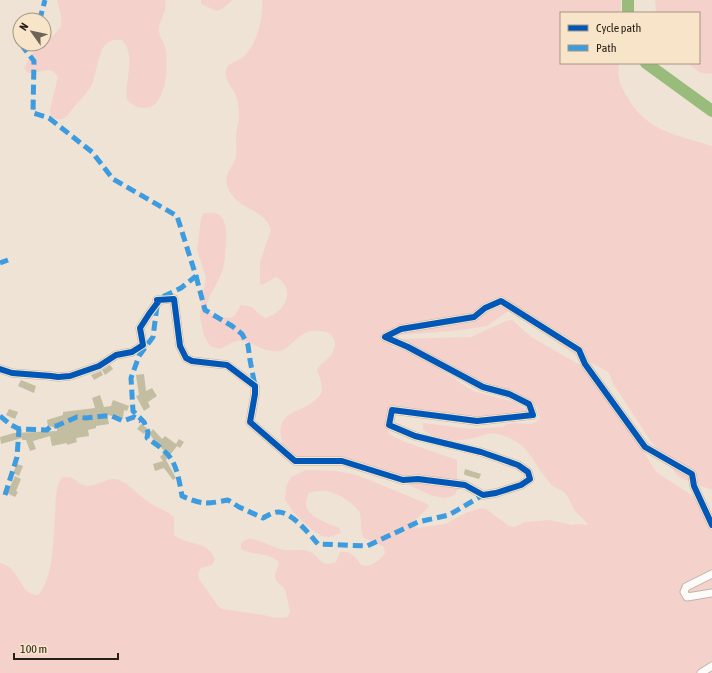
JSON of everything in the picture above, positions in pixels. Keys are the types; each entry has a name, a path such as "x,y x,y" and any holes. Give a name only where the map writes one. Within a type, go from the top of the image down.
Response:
{"street":[{"path":"0,369 12,373 58,378 70,376 99,366 116,355 132,352 143,345 140,328 148,314 158,302 157,300 174,299 180,346 186,358 192,361 227,365 255,386 250,422 295,461 342,461 403,480 418,479 465,485 483,495 496,493 521,485 530,479 528,472 518,465 481,452 415,436 389,425 392,410 477,421 533,415 529,404 509,394 483,387 408,347 385,337 401,329 474,316 486,308 501,302 579,350 585,364 645,448 692,474 694,486 712,525"},
{"path":"712,574 686,587 684,592 687,597 712,593"},
{"path":"701,673 712,666"}],"shaded area":[{"path":"57,0 165,0 166,5 159,30 165,47 167,62 163,89 156,103 147,108 141,108 135,106 127,100 129,53 122,40 114,40 104,46 94,79 88,91 64,118 58,119 51,116 50,110 58,77 52,71 44,70 28,73 24,68 34,52 52,52 52,37 61,27 61,15"},
{"path":"201,0 233,0 217,11 201,4"},
{"path":"262,0 621,0 621,12 560,12 560,64 619,64 618,76 622,87 634,107 643,117 663,130 712,146 712,490 678,476 650,440 612,382 608,372 582,359 540,331 532,316 523,309 511,309 487,326 452,331 399,335 394,337 390,342 392,347 418,355 473,391 514,402 528,413 497,421 393,410 386,424 390,435 405,442 457,460 458,489 455,494 450,497 444,498 433,496 380,472 359,466 297,458 284,450 281,425 285,418 307,406 322,392 321,381 317,370 333,352 335,347 334,340 329,333 324,331 312,331 301,336 283,350 278,351 266,350 241,341 233,342 220,349 210,346 204,335 200,317 206,277 197,250 203,214 211,213 221,216 224,220 226,231 223,269 207,303 211,315 231,318 235,315 241,305 252,307 265,318 278,311 286,300 286,288 276,277 265,284 260,285 260,262 271,230 268,223 264,218 234,198 227,186 226,180 228,172 236,156 236,135 239,119 239,108 235,93 227,79 226,72 229,65 242,58 247,53 255,40 262,15"},
{"path":"655,0 712,0 712,74 701,73 688,64 700,64 700,12 656,12"},
{"path":"512,320 533,338 587,369 617,407 656,472 693,496 703,500 710,509 712,522 712,673 0,673 0,563 12,570 27,591 38,595 44,586 51,560 57,488 61,478 69,477 86,486 111,479 118,480 128,485 150,503 174,517 174,535 184,541 202,546 212,553 215,560 212,565 201,568 198,573 199,579 218,606 222,609 276,618 287,617 290,613 285,590 275,577 279,562 265,555 250,553 241,549 241,543 245,540 256,540 285,550 309,551 322,562 327,564 336,562 340,552 347,552 355,557 361,565 368,566 380,559 385,553 384,547 364,538 359,511 347,500 337,494 326,491 315,491 309,493 306,501 309,512 320,520 339,528 341,533 329,537 322,536 311,529 294,513 285,499 286,487 291,477 306,470 335,471 352,474 425,503 429,506 415,521 414,523 417,528 445,524 466,513 481,508 486,509 509,526 515,527 525,522 550,520 571,525 588,525 574,510 565,493 551,485 530,454 510,438 497,434 486,434 467,439 453,440 432,435 423,429 423,423 470,429 503,427 507,424 513,423 531,424 540,418 537,407 533,403 494,390 399,341 401,339 471,337 506,321"}],"building":[{"path":"110,365 113,369 105,375 102,370"},
{"path":"101,371 103,375 94,380 91,375"},
{"path":"144,374 146,391 152,388 157,396 148,402 150,407 144,411 136,396 139,395 136,375"},
{"path":"21,380 36,386 34,393 18,386"},
{"path":"100,395 104,407 111,406 113,400 129,406 127,411 124,410 123,418 107,415 109,424 96,426 96,428 88,430 89,436 76,438 77,442 67,445 67,443 52,446 50,436 33,441 36,449 30,451 26,440 22,440 22,438 1,444 0,437 14,433 57,431 57,428 48,426 47,420 63,415 63,412 95,408 92,398"},
{"path":"9,409 18,412 15,419 6,415"},
{"path":"141,424 148,429 144,434 137,429"},
{"path":"153,429 162,439 165,436 176,444 179,439 184,442 180,448 177,446 166,460 176,478 173,480 164,468 155,471 153,464 163,461 160,457 165,452 149,434"},
{"path":"17,464 23,466 19,476 13,473"},
{"path":"465,469 481,474 479,479 465,475"},
{"path":"15,476 21,479 16,491 18,492 15,497 7,493"}],"waterway":[{"path":"628,0 628,12"},
{"path":"647,64 712,111"}],"marked path":[{"path":"42,12 45,0"},
{"path":"27,52 34,61 33,113 49,118 92,152 113,179 177,216 196,276 181,288 162,297"},
{"path":"0,263 8,260"},
{"path":"196,276 205,310 232,326 242,334 248,345 255,386"},
{"path":"157,306 153,337 139,356 131,378 133,411 144,422 148,432 147,438 171,458 178,474 182,496 205,503 228,500 263,518 274,513 283,513 300,524 318,544 367,546 418,522 449,515 483,495"},
{"path":"0,416 11,425 19,429"},
{"path":"5,495 17,457 19,429 47,430 51,426 56,426 77,417 86,418 112,416 123,421 134,417 141,421"}],"cycle path":[{"path":"0,369 12,373 58,377 70,376 99,366 116,355 132,352 143,345 140,328 158,302 157,300 174,299 180,346 186,358 192,361 227,365 255,386 250,422 295,461 342,461 403,480 418,479 465,485 483,495 496,493 521,485 530,479 528,472 518,465 481,452 415,436 389,425 392,410 477,421 533,415 529,404 509,394 483,387 408,347 385,337 401,329 474,317 485,308 501,301 579,350 585,364 645,447 692,474 694,486 712,525"}]}
